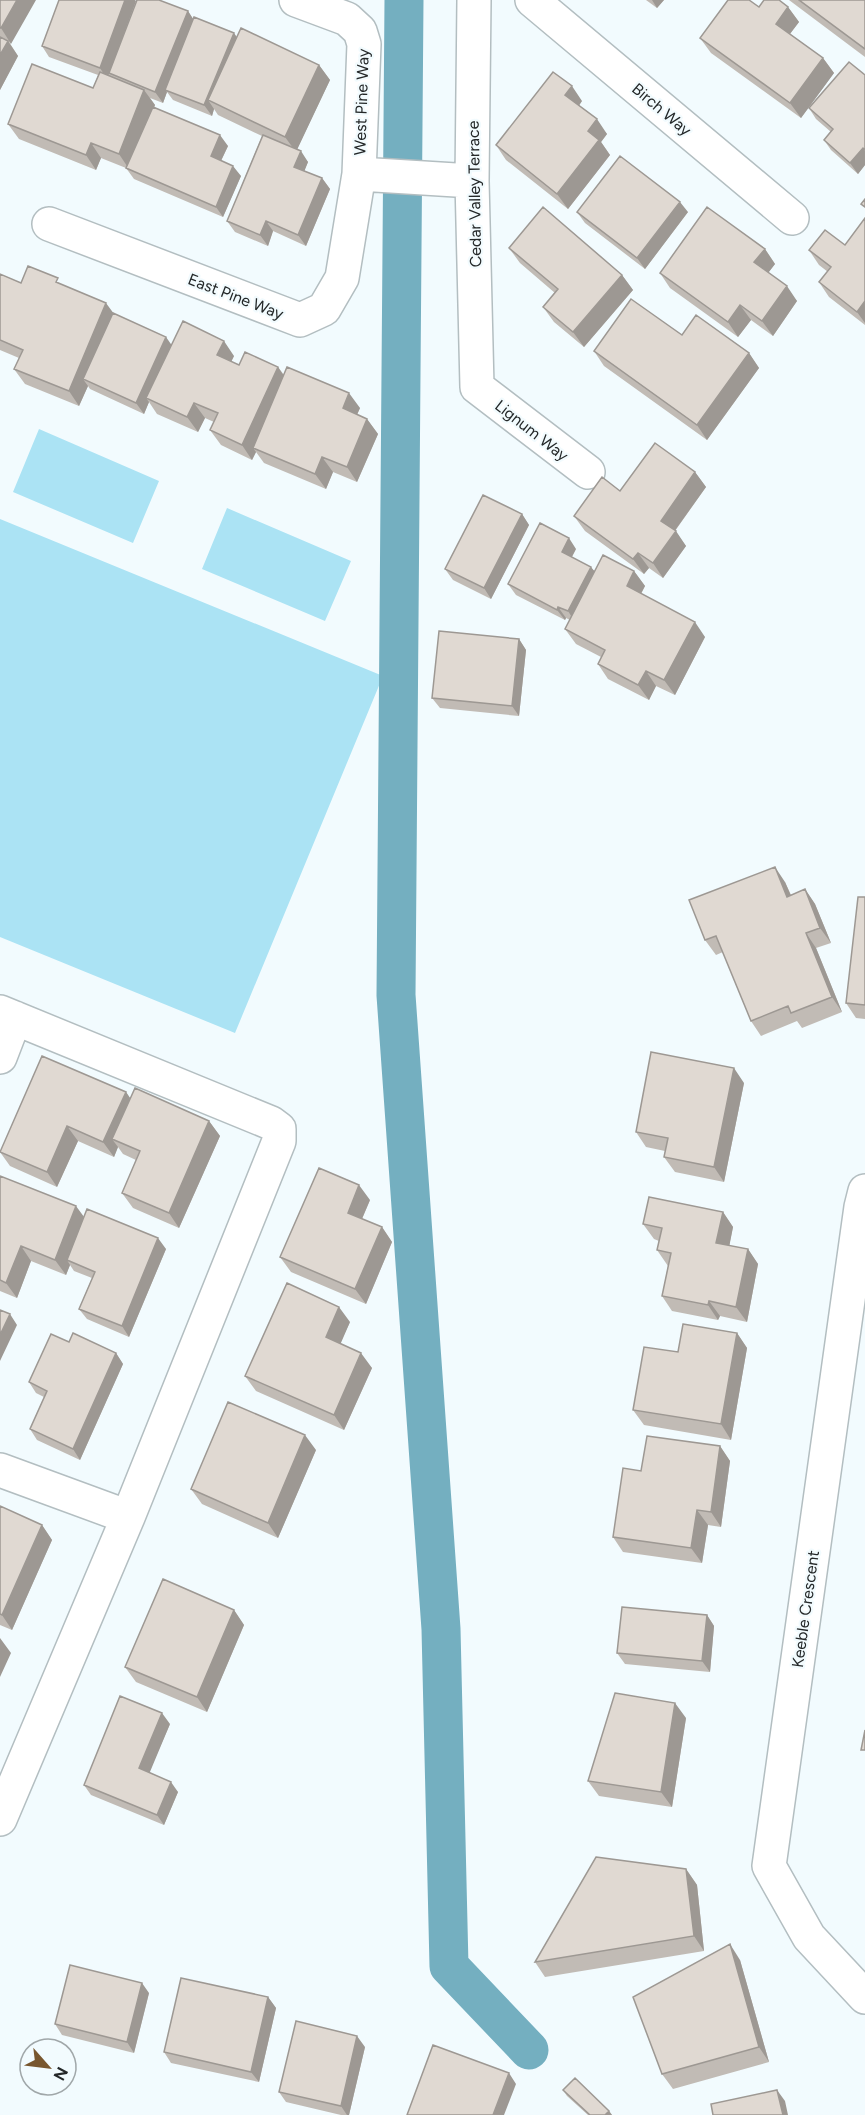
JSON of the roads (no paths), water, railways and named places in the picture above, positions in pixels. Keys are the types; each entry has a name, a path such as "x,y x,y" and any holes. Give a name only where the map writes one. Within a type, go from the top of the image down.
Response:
{"street":[{"name":"West Pine Way","path":"296,0 347,19 360,31 364,45 360,174"},
{"name":"Cedar Valley Terrace","path":"474,0 472,181 477,387"},
{"name":"Birch Way","path":"532,0 792,218"},
{"path":"360,174 472,181"},
{"name":"East Pine Way","path":"49,224 300,320 324,309 342,278 360,174"},
{"name":"Lignum Way","path":"477,387 588,472"},
{"path":"0,1057 8,1015 271,1123 279,1129 279,1141 128,1517 0,1819"},
{"name":"Keeble Crescent","path":"865,1191 769,1866 808,1937 865,1997"},
{"path":"0,1470 128,1517"}],"waterway":[{"path":"404,0 396,995 441,1629 449,1966 529,2050"}]}
